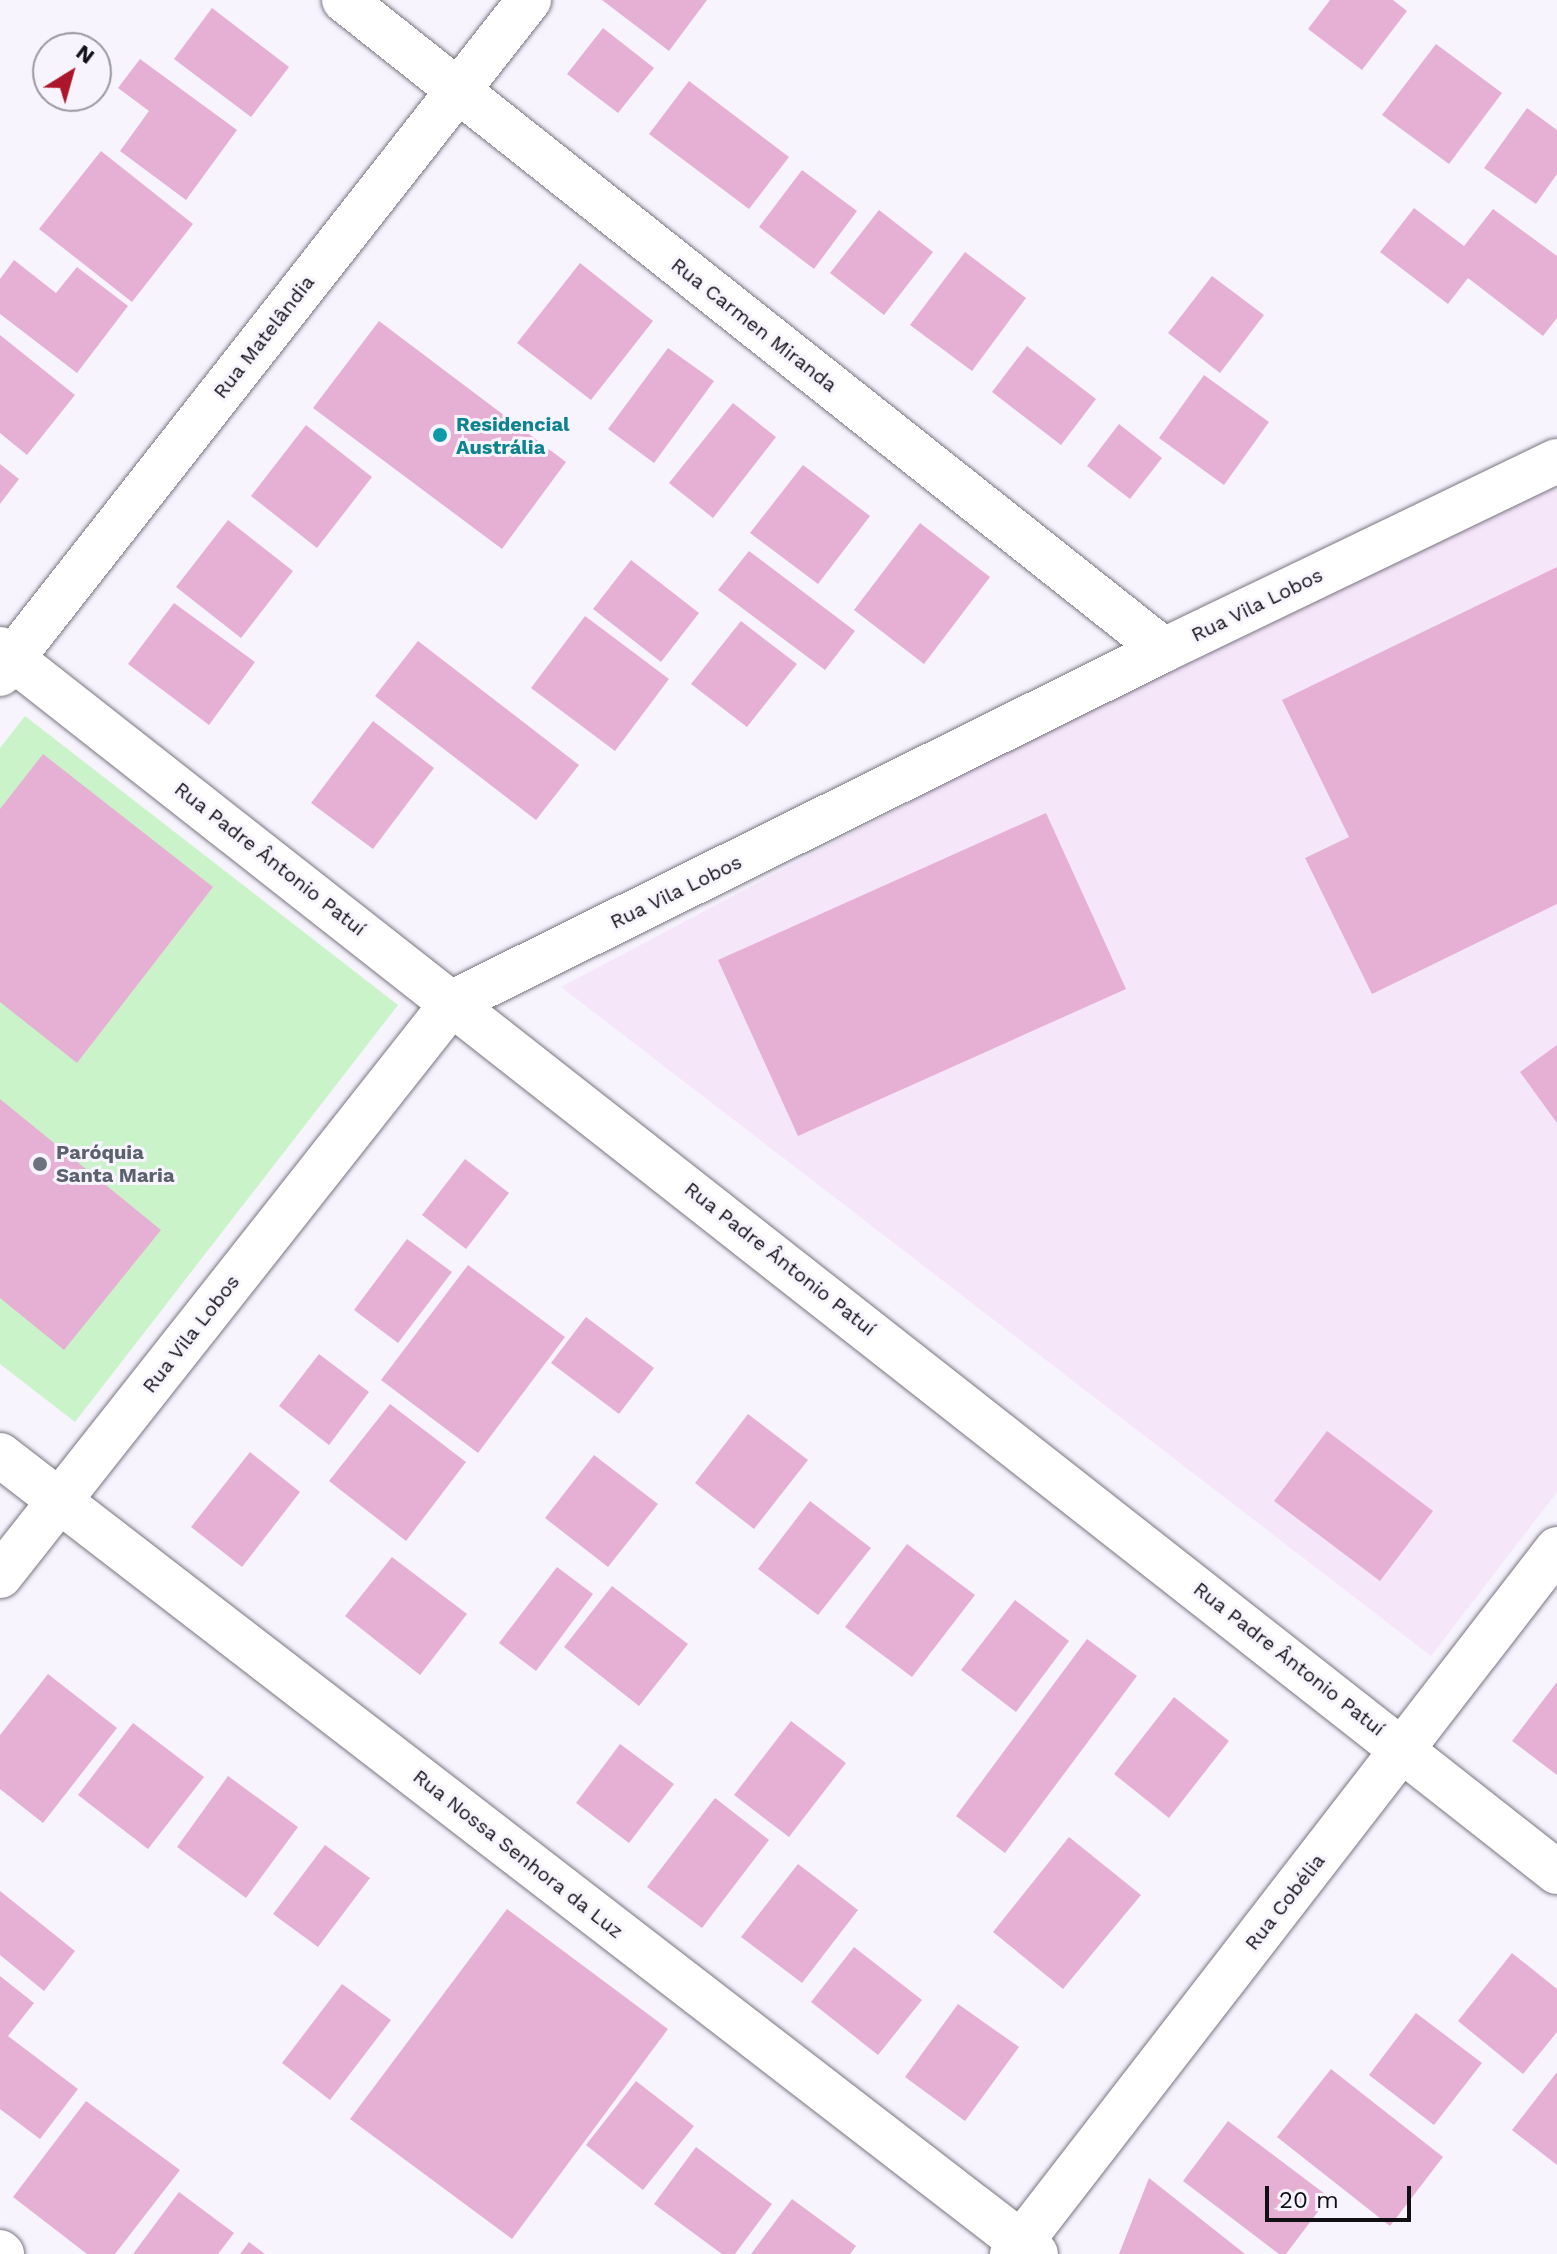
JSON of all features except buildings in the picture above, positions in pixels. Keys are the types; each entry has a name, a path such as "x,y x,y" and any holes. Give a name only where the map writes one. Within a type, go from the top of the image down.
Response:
{"street":[{"name":"Rua Carmen Miranda","path":"344,0 1164,650"},
{"name":"Rua Matelândia","path":"4,660 529,0"},
{"name":"Rua Vila Lobos","path":"0,1576 453,1002 1164,650 1557,461"},
{"name":"Rua Padre Ântonio Patuí","path":"4,660 453,1002 1557,1872"},
{"name":"Rua Nossa Senhora da Luz","path":"0,1455 1023,2250"},
{"name":"Rua Cobélia","path":"1023,2250 1557,1549"}],"shaded area":[{"path":"1542,468 1557,491 1557,1492 1431,1656 561,987"}],"green space":[{"path":"25,716 398,1005 75,1422 0,1364 0,748"}],"place":[{"name":"Residencial Austrália","path":"440,435"},
{"name":"Paróquia Santa Maria","path":"40,1164"}]}
